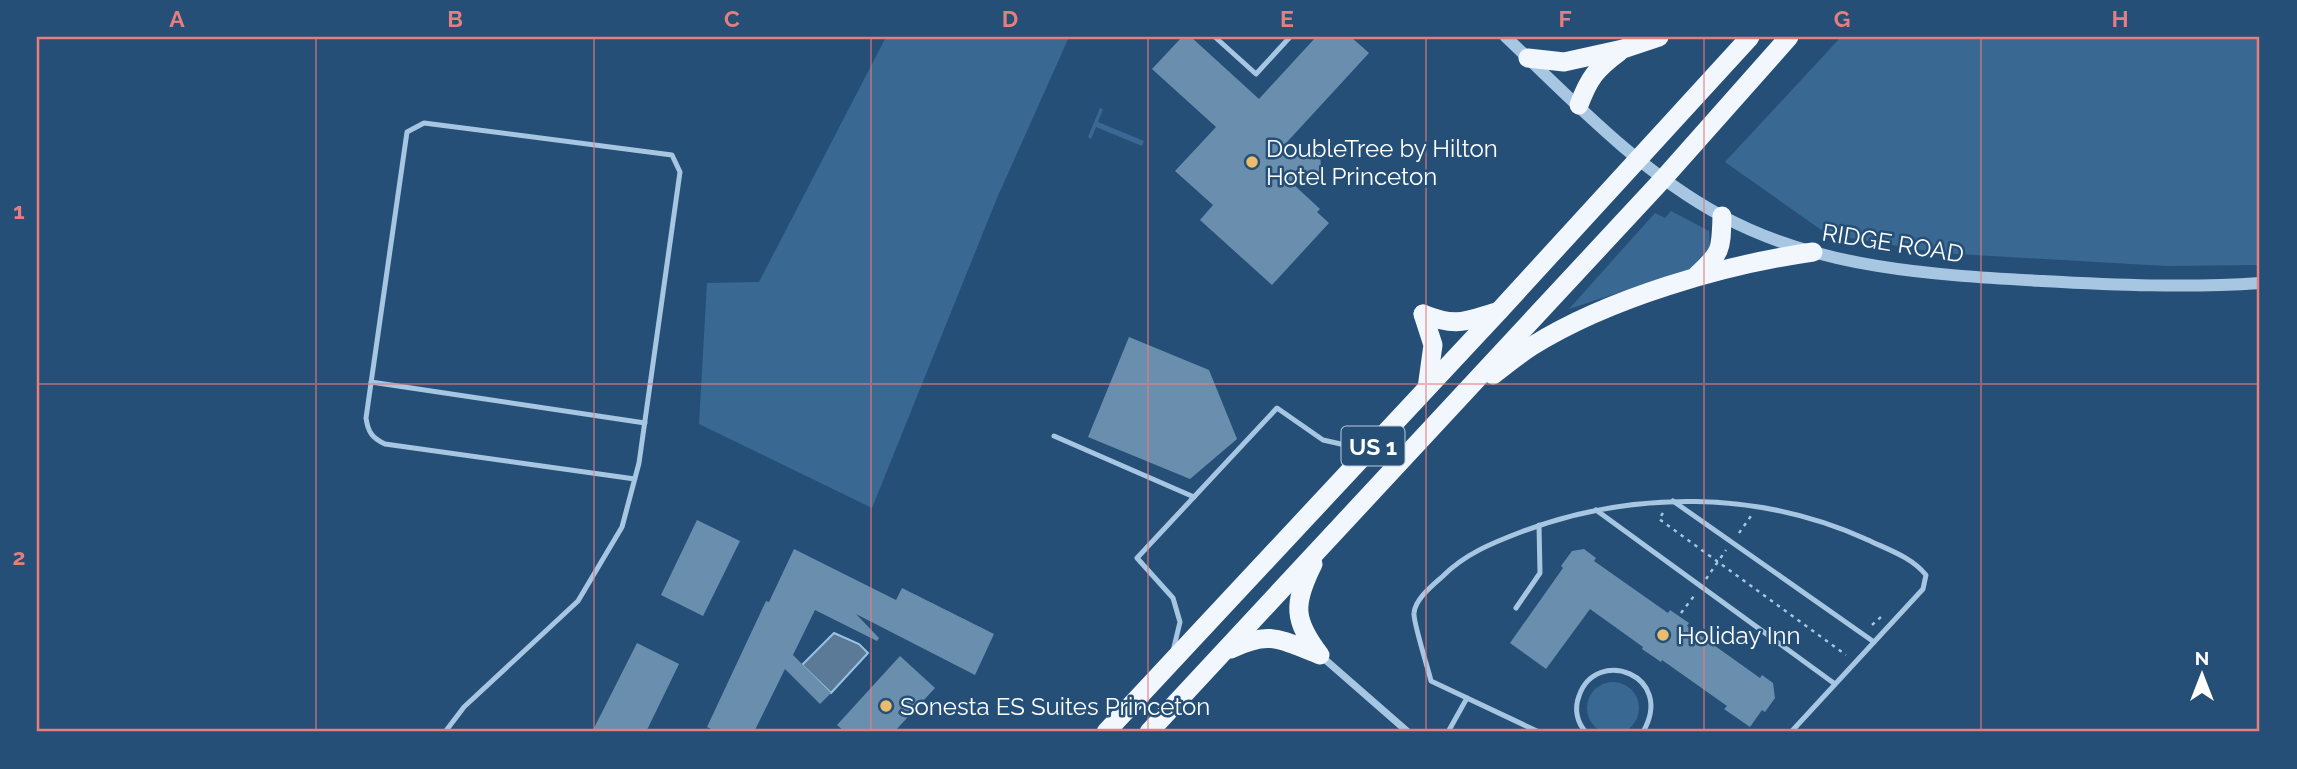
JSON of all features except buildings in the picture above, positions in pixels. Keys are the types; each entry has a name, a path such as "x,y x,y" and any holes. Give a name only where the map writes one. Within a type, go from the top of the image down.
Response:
{"highway":[{"path":"1528,58 1564,62 1623,49 1659,37"},
{"name":"US 1","path":"1106,732 1500,310 1750,37"},
{"name":"US 1","path":"1149,732 1663,179 1789,37"},
{"path":"1579,105 1588,82 1599,67 1623,49"},
{"path":"1691,280 1717,257 1721,243 1722,216"},
{"path":"1458,400 1532,346 1583,319 1691,280 1761,260 1813,252"},
{"path":"1427,388 1433,345 1423,314 1446,323 1463,322 1500,310"},
{"path":"1321,655 1304,634 1298,608 1303,583 1322,545"},
{"path":"1221,654 1251,639 1265,638 1282,640 1321,655"}],"street":[{"name":"RIDGE ROAD","path":"1506,37 1663,179 1722,216 1756,233 1813,252 1856,263 1967,277 2176,286 2260,283"},
{"path":"1321,655 1402,731"}],"lane":[{"path":"1215,37 1256,74 1290,37"},
{"path":"445,732 464,707 578,601 622,527 635,479 645,423 680,172 672,155 425,122 407,132 366,418 368,430 374,439 385,444 635,479"},
{"path":"371,383 645,423"},
{"path":"1170,664 1181,622 1173,598 1137,558 1277,408 1323,440 1369,451"},
{"path":"1054,436 1194,497"},
{"path":"1673,501 1874,642"},
{"path":"1539,732 1431,681 1414,614 1420,601 1430,587 1453,566 1481,548 1539,525 1595,510 1673,501 1758,507 1839,527 1915,562 1926,575 1923,589 1791,732"},
{"path":"1595,510 1835,684"},
{"path":"1516,608 1540,573 1539,525"},
{"path":"1586,732 1577,716 1581,689 1590,679 1602,672 1616,670 1630,673 1649,693 1652,707 1650,720 1643,732"},
{"path":"1448,732 1467,698"}],"path":[{"path":"1673,501 1659,519 1846,655"},
{"path":"1681,613 1758,507"}],"shaded area":[{"path":"886,37 1069,37 997,198 872,508 699,424 707,283 759,282"},
{"path":"1841,37 2260,37 2260,265 2166,266 1940,253 1827,234 1725,162"},
{"path":"1100,108 1103,109 1098,122 1144,141 1142,146 1096,127 1091,139 1088,137"},
{"path":"1671,211 1709,231 1710,250 1691,269 1569,309 1655,213 1665,218"},
{"path":"834,633 859,644 868,653 831,693 802,665"},
{"path":"1613,682 1623,684 1631,690 1637,698 1637,718 1631,726 1623,732 1613,734 1603,732 1595,726 1589,718 1587,708 1589,698 1595,690 1603,684"}],"place":[{"name":"DoubleTree by Hilton Hotel Princeton","path":"1252,162"},
{"name":"Holiday Inn","path":"1663,635"},
{"name":"Sonesta ES Suites Princeton","path":"886,706"}]}
